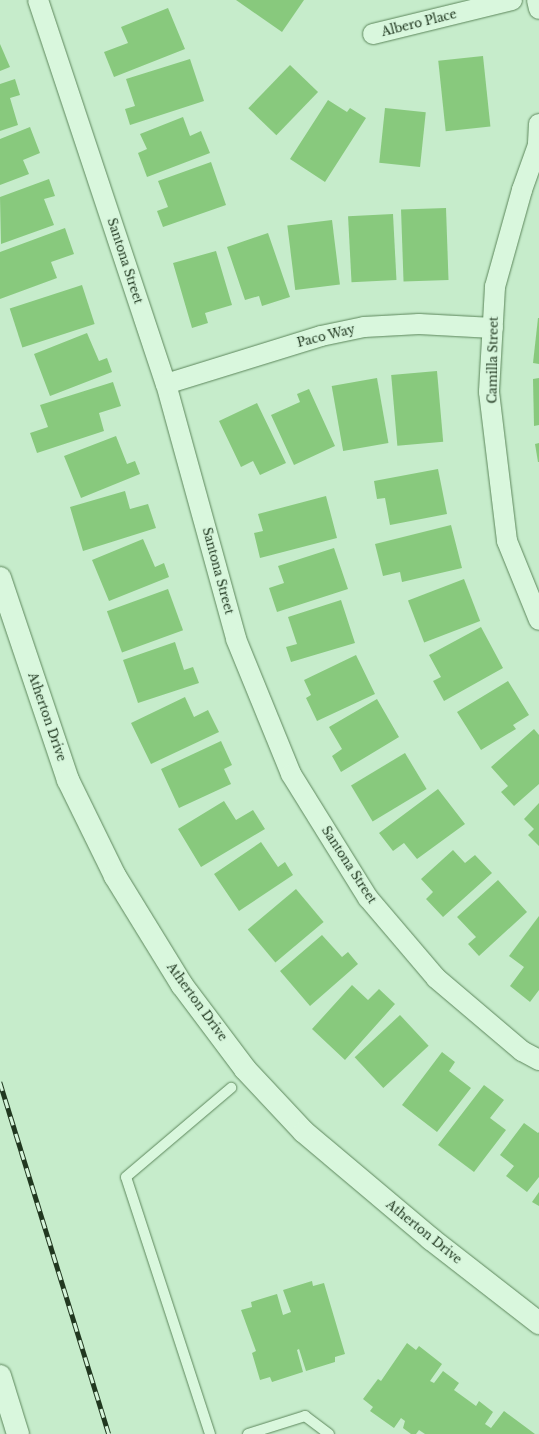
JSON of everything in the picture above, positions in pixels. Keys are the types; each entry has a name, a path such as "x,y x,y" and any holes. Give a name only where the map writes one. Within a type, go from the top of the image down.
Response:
{"street":[{"name":"Santona Street","path":"38,0 166,384 236,639 291,774 368,898 436,978 522,1051 539,1060"},
{"name":"Albero Place","path":"373,34 512,0"},
{"path":"537,0 539,10"},
{"name":"Camilla Street","path":"539,124 538,145 522,190 495,287 489,392 507,542 539,620"},
{"name":"Paco Way","path":"166,384 321,336 364,327 419,324 493,328"},
{"name":"Atherton Drive","path":"0,578 68,780 115,876 182,985 245,1069 304,1132 431,1239 539,1323"},
{"path":"0,1376 18,1434"}],"lane":[{"path":"210,1434 126,1176 231,1088"},
{"path":"248,1434 305,1416 329,1434"}],"building":[{"path":"236,0 304,0 282,32"},
{"path":"168,8 185,49 114,77 104,52 128,43 121,27"},
{"path":"0,44 10,67 0,71"},
{"path":"483,56 490,127 446,131 438,61"},
{"path":"190,59 204,101 130,125 125,109 135,106 126,79"},
{"path":"290,65 318,92 276,135 248,108"},
{"path":"15,79 20,95 10,98 18,125 0,131 0,84"},
{"path":"328,100 347,112 350,108 366,118 325,182 290,159"},
{"path":"385,108 426,112 420,167 379,163"},
{"path":"183,117 190,136 201,131 210,153 147,177 138,153 147,149 140,134"},
{"path":"30,127 40,153 23,160 29,174 0,185 0,139"},
{"path":"211,162 226,205 163,227 157,211 168,207 158,181"},
{"path":"49,179 55,196 44,199 54,225 1,244 0,197"},
{"path":"446,208 449,280 404,282 401,210"},
{"path":"393,214 396,280 352,282 348,216"},
{"path":"332,220 340,285 295,290 287,225"},
{"path":"65,228 74,254 51,262 57,278 0,299 0,252"},
{"path":"268,233 290,297 262,306 259,296 245,300 227,247"},
{"path":"216,251 232,305 205,313 208,323 192,328 173,263"},
{"path":"82,285 95,324 22,347 10,308"},
{"path":"539,318 539,364 533,363"},
{"path":"87,333 99,361 107,358 112,372 50,396 34,354"},
{"path":"437,371 443,442 397,446 391,375"},
{"path":"377,378 388,443 343,451 332,386"},
{"path":"539,378 539,425 534,426 533,379"},
{"path":"113,382 121,406 99,413 104,431 37,453 30,433 48,427 40,405"},
{"path":"309,389 335,446 294,465 271,415 300,402 297,394"},
{"path":"257,403 286,463 260,475 253,461 241,467 219,421"},
{"path":"116,436 127,464 135,461 140,474 81,498 64,456"},
{"path":"539,443 539,462 538,462 535,444"},
{"path":"438,469 447,514 390,525 385,498 377,499 374,481"},
{"path":"125,491 130,509 148,504 156,528 83,551 70,507"},
{"path":"326,496 337,538 260,558 254,533 263,531 258,514"},
{"path":"451,525 462,568 402,582 400,572 383,576 375,544"},
{"path":"143,539 155,567 164,563 169,577 109,601 92,560"},
{"path":"334,548 348,589 277,612 269,588 284,583 278,566"},
{"path":"464,579 480,621 424,643 408,601"},
{"path":"168,589 183,630 122,653 107,611"},
{"path":"341,600 355,643 291,662 286,647 297,644 288,617"},
{"path":"481,627 503,668 444,701 433,681 441,677 429,655"},
{"path":"175,642 184,670 193,667 199,683 138,703 123,660"},
{"path":"356,655 375,694 317,721 306,698 311,695 304,680"},
{"path":"508,681 529,715 513,725 516,729 481,750 457,712"},
{"path":"185,697 194,717 208,710 219,732 151,764 131,723"},
{"path":"377,699 399,737 341,772 332,756 342,749 329,727"},
{"path":"534,729 539,735 539,784 514,806 501,792 508,786 491,767"},
{"path":"221,741 232,765 224,769 231,784 179,808 161,769"},
{"path":"405,753 427,789 373,821 351,785"},
{"path":"438,789 465,824 417,859 404,843 393,851 379,833"},
{"path":"224,801 236,820 253,810 265,829 201,867 178,829"},
{"path":"539,803 539,846 528,835 534,829 524,819"},
{"path":"261,842 278,867 285,862 293,875 239,911 214,874"},
{"path":"453,850 465,863 475,855 492,873 443,917 426,899 433,892 421,879"},
{"path":"498,880 527,912 479,956 468,944 476,937 457,917"},
{"path":"296,889 324,922 275,962 248,929"},
{"path":"539,916 539,990 530,1002 510,986 524,967 509,956"},
{"path":"322,935 342,957 348,952 358,964 310,1006 280,971"},
{"path":"352,985 368,1000 379,989 395,1004 345,1060 312,1029"},
{"path":"400,1015 429,1046 383,1088 355,1057"},
{"path":"442,1052 455,1062 449,1071 471,1088 437,1132 402,1105"},
{"path":"484,1085 504,1100 490,1118 506,1130 474,1172 438,1145"},
{"path":"524,1123 538,1133 539,1132 539,1177 527,1192 506,1176 514,1166 500,1155"},
{"path":"539,1192 539,1206 532,1202"},
{"path":"312,1281 313,1286 324,1283 345,1354 335,1357 335,1362 306,1371 299,1349 297,1350 303,1372 272,1382 270,1377 260,1380 252,1353 256,1351 241,1310 252,1307 251,1302 277,1294 283,1315 291,1312 283,1290"},
{"path":"407,1343 416,1350 419,1346 442,1364 430,1381 434,1383 443,1371 459,1383 454,1390 476,1406 479,1401 493,1412 485,1424 491,1428 504,1411 535,1434 425,1434 419,1430 416,1434 411,1434 403,1428 405,1421 401,1418 394,1428 370,1411 373,1407 363,1399 378,1379 381,1381"}],"railway":[{"path":"0,1082 109,1434"}]}
